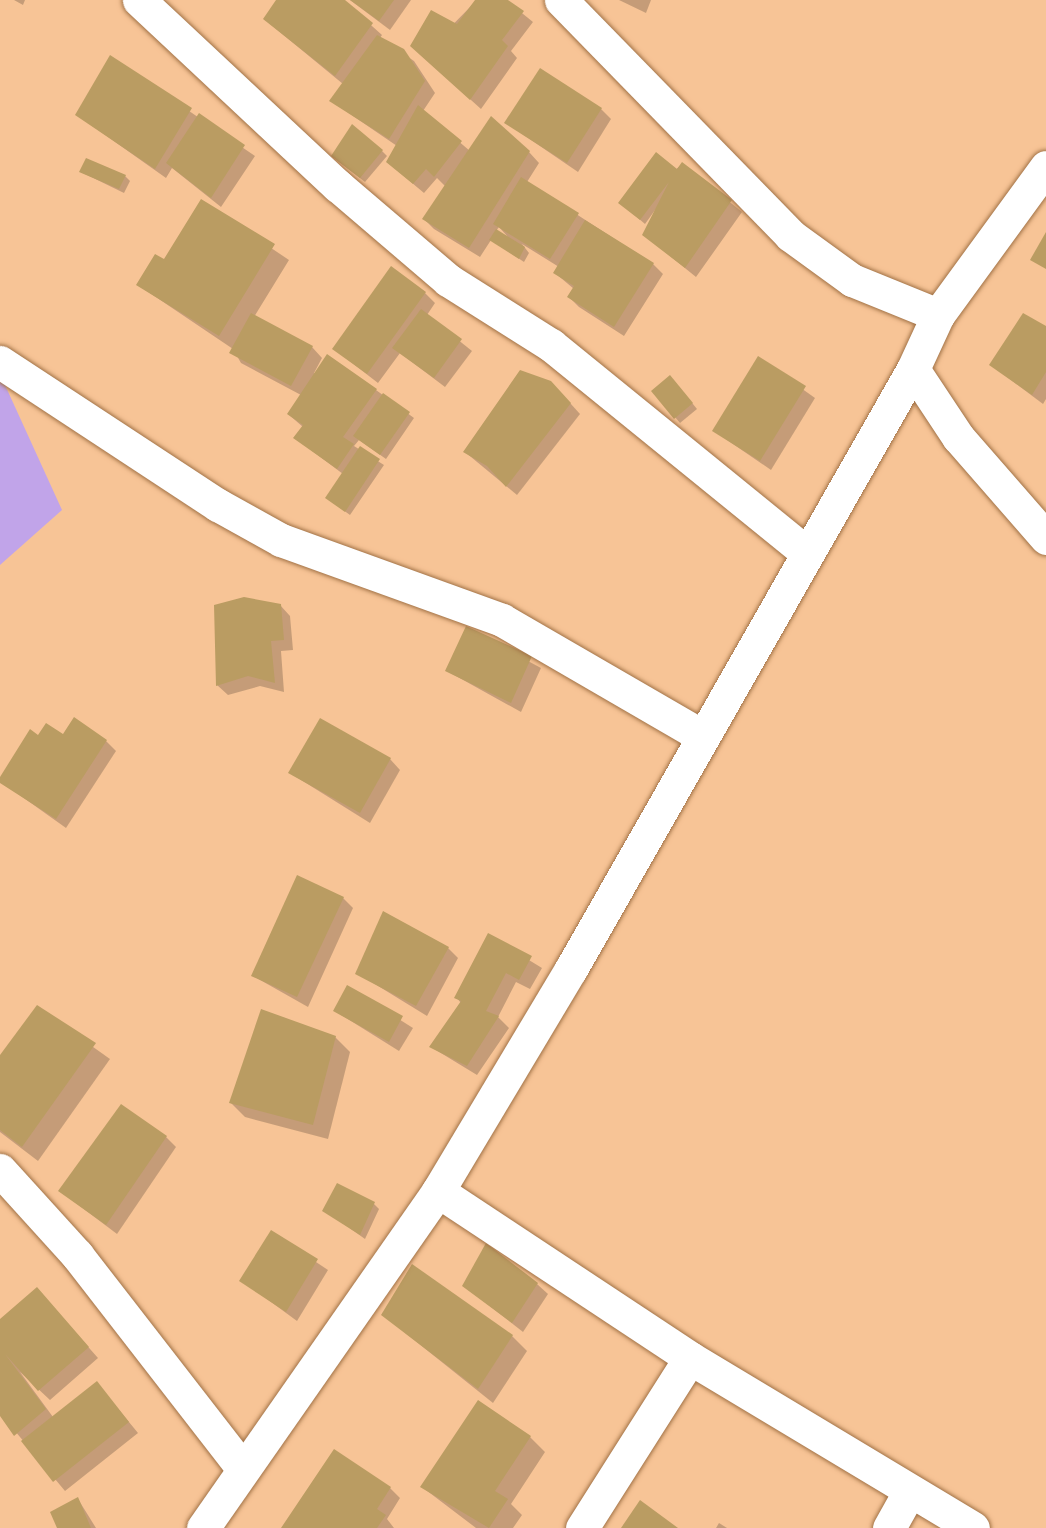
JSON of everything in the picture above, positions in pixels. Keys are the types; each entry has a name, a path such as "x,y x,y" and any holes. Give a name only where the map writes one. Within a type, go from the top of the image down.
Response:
{"street":[{"path":"139,0 338,186 448,280 551,345 806,552"},
{"path":"561,0 790,235 852,280 938,315"},
{"path":"203,1528 242,1468 438,1191 913,369 938,315 1046,167"},
{"path":"0,362 218,505 281,540 502,620 702,736"},
{"path":"913,369 958,437 1046,538"},
{"path":"0,1170 77,1255 242,1468"},
{"path":"438,1191 690,1359 909,1492 973,1528"},
{"path":"582,1528 690,1359"},
{"path":"889,1528 909,1492"}],"shaded area":[{"path":"0,374 62,510 0,565"}],"building":[{"path":"276,0 345,0 373,23 335,76 263,19"},
{"path":"350,0 394,0 379,21"},
{"path":"475,0 508,0 524,11 502,40 508,46 470,100 410,46 431,10 457,24"},
{"path":"377,35 404,49 425,81 389,139 329,101"},
{"path":"110,55 192,108 155,169 75,115"},
{"path":"540,68 602,108 567,163 504,123"},
{"path":"418,105 462,141 434,177 426,169 413,184 386,162"},
{"path":"199,113 245,145 211,198 166,163"},
{"path":"491,116 530,151 469,248 422,219"},
{"path":"352,124 383,150 360,178 331,156"},
{"path":"656,152 677,169 682,162 732,200 685,268 642,235 669,182 640,220 618,203"},
{"path":"86,158 126,175 119,189 79,172"},
{"path":"521,177 579,213 550,259 493,224"},
{"path":"201,199 275,244 219,336 136,285 155,254 164,259"},
{"path":"585,220 654,263 614,327 567,297 574,286 553,273"},
{"path":"496,229 525,247 519,259 489,240"},
{"path":"1046,232 1046,269 1030,260"},
{"path":"391,266 426,292 367,374 332,349"},
{"path":"421,309 462,339 434,378 392,348"},
{"path":"251,313 313,346 291,386 229,353"},
{"path":"1023,313 1046,326 1046,372 1032,395 989,365"},
{"path":"327,354 377,389 343,437 354,444 337,469 293,438 303,425 287,414"},
{"path":"758,356 806,386 760,461 712,431"},
{"path":"520,370 551,381 571,403 506,487 487,466 463,452"},
{"path":"670,375 693,403 674,419 651,391"},
{"path":"383,393 410,412 380,455 353,436"},
{"path":"360,446 380,459 345,512 325,498"},
{"path":"244,597 281,604 284,640 271,641 275,683 248,676 216,686 214,605"},
{"path":"466,626 532,656 511,703 445,671"},
{"path":"74,717 107,740 56,819 0,783 0,777 30,729 38,735 46,723 63,734"},
{"path":"320,718 391,758 360,813 288,773"},
{"path":"297,875 344,897 297,997 251,976"},
{"path":"383,911 449,947 416,1006 355,974"},
{"path":"488,933 532,956 519,980 506,973 486,1011 499,1016 467,1066 429,1047 461,1001 454,998"},
{"path":"347,985 403,1016 389,1042 333,1011"},
{"path":"37,1005 96,1043 22,1147 0,1130 0,1055"},
{"path":"261,1009 336,1036 313,1125 229,1103"},
{"path":"121,1104 167,1136 106,1225 58,1191"},
{"path":"337,1183 375,1202 360,1235 322,1211"},
{"path":"271,1230 318,1259 286,1312 239,1281"},
{"path":"486,1243 538,1283 512,1323 462,1286"},
{"path":"412,1264 513,1335 478,1389 381,1315"},
{"path":"37,1287 89,1347 38,1391 5,1354 46,1409 14,1436 0,1416 0,1319"},
{"path":"97,1381 129,1422 53,1482 21,1441"},
{"path":"478,1400 531,1436 495,1491 508,1499 489,1528 420,1487"},
{"path":"334,1449 391,1487 377,1509 386,1515 377,1528 281,1528"},
{"path":"78,1497 91,1528 57,1528 50,1512"},
{"path":"640,1500 678,1528 621,1528"}]}
